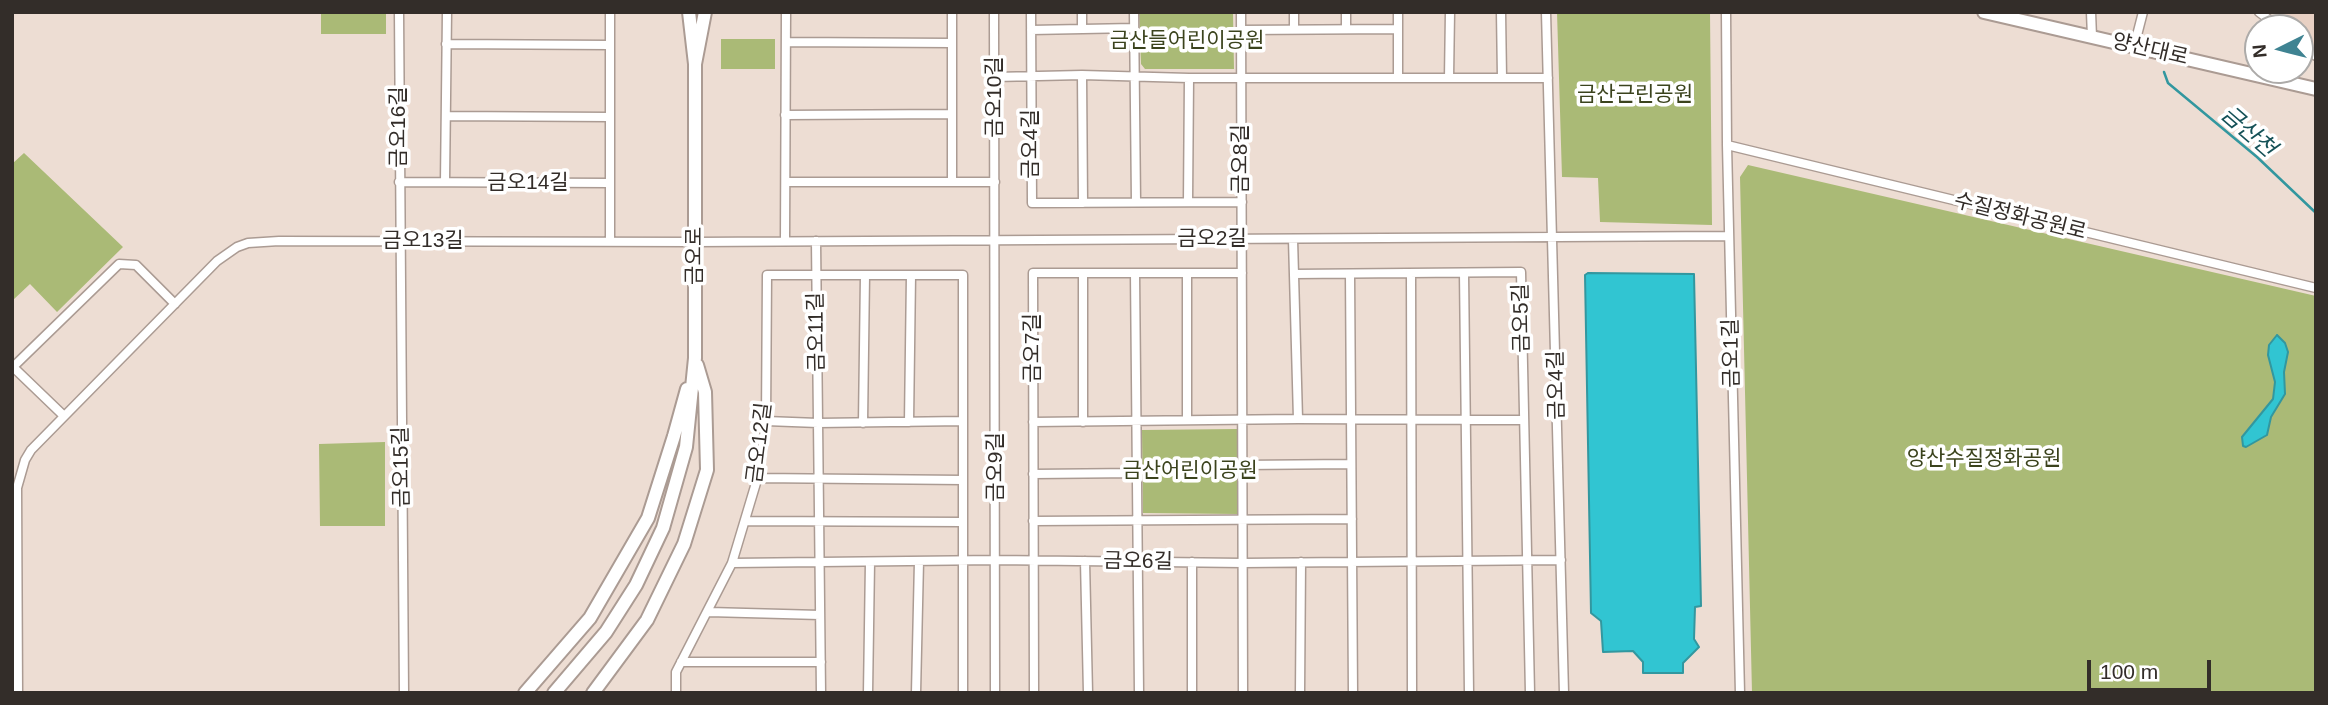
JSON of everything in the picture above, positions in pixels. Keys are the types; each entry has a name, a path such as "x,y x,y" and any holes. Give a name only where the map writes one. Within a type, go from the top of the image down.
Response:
{"main road":[{"name":"금오로","path":"554,693 606,632 636,585 663,528 686,447 695,358 695,64 689,12"},
{"name":"양산대로","path":"1984,12 2316,89"},
{"name":"금오로","path":"695,64 706,14"},
{"path":"525,693 590,618 648,518 695,358"},
{"path":"593,693 647,620 684,544 707,470 705,392 695,358"}],"street":[{"name":"금오16길","path":"399,12 400,241"},
{"path":"445,182 447,12"},
{"path":"610,12 610,241"},
{"path":"785,241 786,12"},
{"name":"금오10길","path":"952,12 952,182"},
{"name":"금오10길","path":"994,12 995,240"},
{"name":"금오4길","path":"1031,12 1031,203 1242,202"},
{"path":"1082,12 1082,29"},
{"path":"1134,12 1136,202"},
{"name":"금오8길","path":"1241,12 1242,239"},
{"path":"1294,12 1294,28"},
{"path":"1346,12 1346,29"},
{"path":"1398,12 1398,78"},
{"path":"1449,78 1450,12"},
{"path":"1501,12 1502,78"},
{"name":"금오4길","path":"1546,12 1564,693"},
{"name":"금오1길","path":"1726,12 1740,693"},
{"path":"2091,12 2092,37"},
{"path":"2134,47 2143,12"},
{"path":"1031,30 1134,28"},
{"path":"1241,30 1398,29"},
{"path":"786,42 952,43"},
{"path":"446,44 610,45"},
{"path":"995,77 1082,75 1134,78 1548,78"},
{"path":"1082,75 1083,202"},
{"path":"1188,202 1189,78"},
{"name":"금오10길","path":"785,115 952,114"},
{"path":"446,116 610,117"},
{"name":"수질정화공원로","path":"1727,145 2314,288"},
{"name":"금오14길","path":"399,182 610,183"},
{"path":"786,182 995,182"},
{"name":"금오2길","path":"695,242 1729,236"},
{"path":"1242,239 1243,693"},
{"path":"1293,239 1298,419"},
{"name":"금오9길","path":"995,240 995,693"},
{"name":"금오13길","path":"18,693 17,488 22,467 31,450 227,253 248,243 279,241 695,242"},
{"name":"금오15길","path":"400,241 404,693"},
{"name":"금오11길","path":"816,241 821,693"},
{"path":"64,416 13,366 119,264 136,265 175,304"},
{"path":"1464,272 1469,693"},
{"name":"금오5길","path":"1294,274 1521,272 1530,693"},
{"name":"금오7길","path":"1034,693 1033,273 1242,273"},
{"path":"1083,273 1083,422"},
{"path":"1135,273 1139,693"},
{"path":"1187,273 1187,420"},
{"path":"1411,273 1412,693"},
{"path":"1350,274 1353,693"},
{"name":"금오12길","path":"676,693 676,672 732,564 758,478 766,421 767,275 963,275 963,693"},
{"path":"863,423 865,275"},
{"path":"909,422 911,275"},
{"path":"1033,422 1524,420"},
{"path":"766,421 818,424 963,421"},
{"path":"1242,465 1352,464"},
{"path":"1033,474 1137,473"},
{"path":"758,478 963,480"},
{"path":"1033,521 1138,519"},
{"name":"금오6길","path":"1138,519 1352,519"},
{"path":"747,521 963,522"},
{"path":"1243,563 1561,560"},
{"path":"916,693 919,561"},
{"path":"732,564 963,561"},
{"name":"금오6길","path":"963,561 1243,563"},
{"path":"1085,561 1088,693"},
{"path":"868,693 870,562"},
{"path":"1192,562 1192,693"},
{"path":"1300,693 1301,562"},
{"path":"709,612 820,615"},
{"path":"681,662 821,662"}],"shaded area":[{"path":"2281,12 2316,12 2316,48 2314,14"}],"green space":[{"path":"321,12 386,12 386,34 321,34"},
{"name":"금산들어린이공원","path":"1139,12 1233,12 1234,69 1145,69 1141,64"},
{"name":"금산근린공원","path":"1557,12 1710,12 1712,225 1600,222 1598,178 1562,177"},
{"path":"721,39 775,39 775,69 721,69"},
{"path":"24,153 123,247 57,312 30,284 12,301 12,164"},
{"name":"양산수질정화공원","path":"1748,165 2316,296 2316,693 1752,693 1740,177"},
{"name":"금산어린이공원","path":"1237,429 1237,514 1143,513 1142,430"},
{"path":"385,442 385,526 320,526 319,444"}],"water":[{"path":"1694,274 1701,606 1695,607 1694,639 1699,647 1683,663 1683,673 1643,673 1643,662 1633,651 1603,652 1601,621 1591,613 1585,275"},
{"path":"2277,335 2285,343 2288,352 2284,372 2285,394 2271,417 2267,435 2246,447 2243,446 2242,437 2273,399 2275,382 2268,355 2269,345"}],"waterway":[{"name":"금산천","path":"2164,72 2168,83 2257,157 2316,213"}]}
